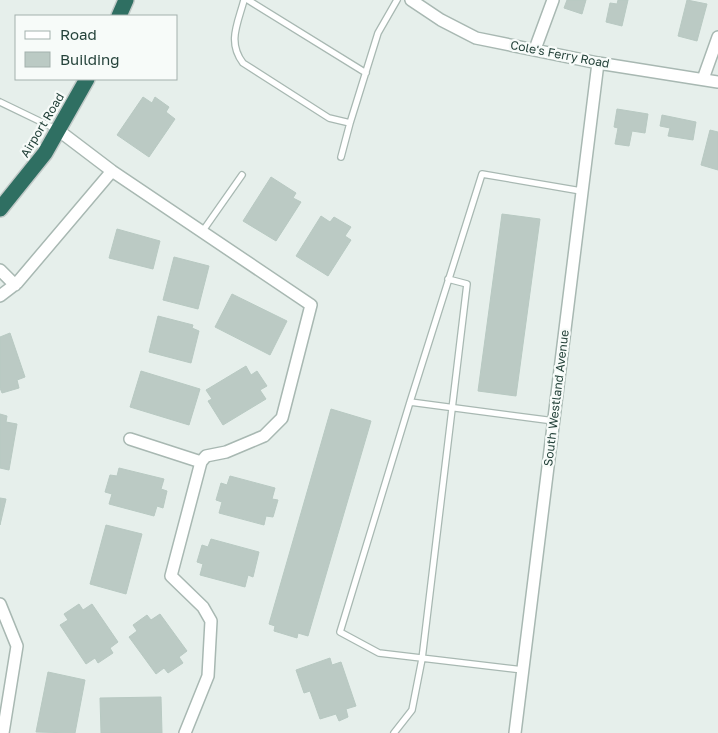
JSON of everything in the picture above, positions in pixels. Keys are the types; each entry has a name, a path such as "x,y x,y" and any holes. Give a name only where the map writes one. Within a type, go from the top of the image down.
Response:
{"highway":[{"path":"119,15 126,0"},
{"name":"Airport Road","path":"0,209 45,153 86,80"}],"street":[{"name":"Cole's Ferry Road","path":"411,0 441,20 476,38 598,63 718,82"},
{"path":"535,49 553,0"},
{"path":"703,79 718,37"},
{"name":"South Westland Avenue","path":"515,733 598,63"},
{"path":"58,130 112,171 311,305 282,418 264,436 226,452 206,456 201,462 171,576 203,607 211,621 208,676 185,733"},
{"path":"0,296 15,285 112,171"},
{"path":"0,270 15,285"},
{"path":"130,439 201,462"},
{"path":"0,604 17,646 3,733"}],"lane":[{"path":"244,0 234,38 236,53 243,62 329,118 350,123"},
{"path":"248,0 366,72"},
{"path":"341,157 378,33 397,0"},
{"path":"0,102 58,130"},
{"path":"202,232 242,174"},
{"path":"523,670 379,654 340,632 482,174 581,191"},
{"path":"394,733 412,710 422,659 467,284 448,279"},
{"path":"410,402 554,421"}],"building":[{"path":"567,0 586,0 582,14 564,8"},
{"path":"618,0 628,0 622,26 606,22 610,3 617,4"},
{"path":"687,0 707,4 697,41 678,36"},
{"path":"143,97 152,103 155,97 169,107 166,112 175,119 149,157 117,135"},
{"path":"617,109 648,114 645,133 632,131 629,146 615,144 618,128 614,127"},
{"path":"662,115 696,122 693,140 668,136 670,128 660,126"},
{"path":"710,130 718,132 718,170 701,165"},
{"path":"271,177 296,193 293,198 301,202 276,241 243,221"},
{"path":"502,214 540,219 516,396 478,391"},
{"path":"321,216 330,222 334,217 351,227 345,236 351,240 328,276 296,256"},
{"path":"117,229 160,241 153,269 109,258"},
{"path":"174,257 209,266 198,309 163,300"},
{"path":"232,294 287,321 270,355 215,327"},
{"path":"158,316 193,325 192,328 199,331 191,363 149,352"},
{"path":"10,333 25,377 17,380 19,388 2,393 0,388 0,337"},
{"path":"246,366 251,375 257,371 267,386 260,390 266,399 223,425 208,401 212,399 206,390"},
{"path":"141,371 200,389 189,425 130,407"},
{"path":"331,409 371,421 308,636 298,633 297,638 274,631 275,626 269,624"},
{"path":"0,414 7,416 6,422 17,424 9,470 0,468"},
{"path":"119,468 164,479 161,489 167,491 163,508 157,506 154,516 109,504 112,494 105,492 110,475 117,476"},
{"path":"230,476 275,488 272,499 278,500 273,517 266,516 264,525 219,513 222,502 216,500 221,483 227,485"},
{"path":"0,498 6,499 0,525"},
{"path":"106,525 142,534 126,594 90,584"},
{"path":"211,539 259,552 253,577 248,575 245,587 200,575 203,564 197,562 202,545 208,547"},
{"path":"79,604 83,610 92,604 118,642 110,648 113,653 98,663 95,658 86,664 60,625 68,620 64,614"},
{"path":"160,614 187,651 179,657 183,663 168,673 164,668 156,674 129,637 137,631 133,625 147,615 151,620"},
{"path":"330,658 332,665 341,662 356,706 346,709 348,717 339,721 336,714 320,719 310,691 304,693 296,670"},
{"path":"48,672 85,680 75,733 36,732"},
{"path":"161,697 162,733 101,733 100,698"}]}
